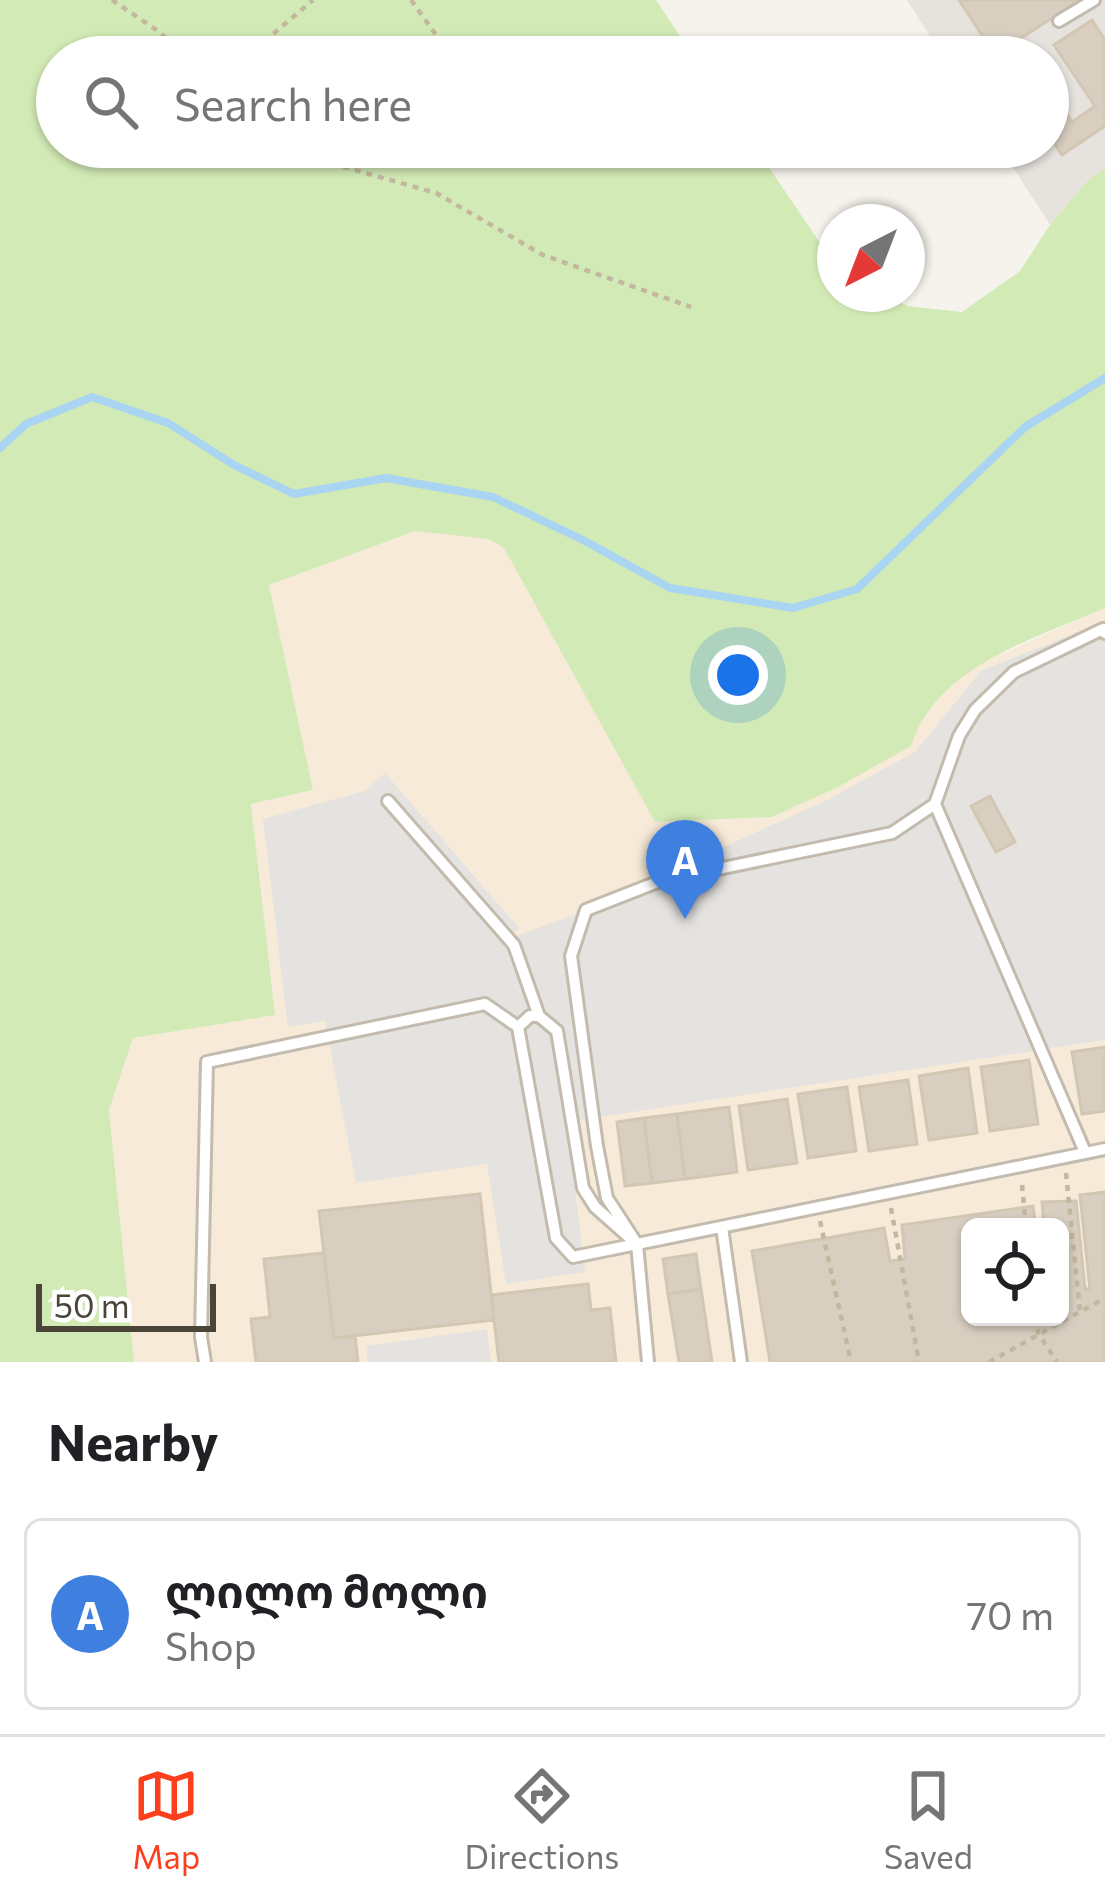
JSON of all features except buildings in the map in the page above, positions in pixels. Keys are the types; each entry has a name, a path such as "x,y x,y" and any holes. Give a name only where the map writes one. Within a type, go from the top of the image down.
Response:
{"lane":[{"path":"1059,21 1094,0"},
{"path":"648,1362 638,1244 607,1198 597,1146 571,956 586,910 660,881 892,833 935,804 959,736 975,710 1014,672 1104,631"},
{"path":"388,801 514,945 539,1016 556,1030 583,1188 595,1207 638,1244"},
{"path":"935,804 1085,1152"},
{"path":"205,1362 201,1337 207,1062 484,1004 518,1027 556,1238 573,1257 1105,1148"},
{"path":"518,1027 530,1016 539,1016"},
{"path":"722,1227 740,1362"}],"path":[{"path":"112,0 164,36"},
{"path":"271,36 313,0"},
{"path":"411,0 437,36"},
{"path":"348,168 436,193 542,254 692,307"},
{"path":"1064,1157 1080,1311"},
{"path":"1020,1166 1025,1218"},
{"path":"889,1194 919,1362"},
{"path":"818,1207 850,1362"},
{"path":"989,1362 1105,1298"},
{"path":"1037,1326 1057,1362"}],"shaded area":[{"path":"907,0 1105,0 1105,169 1088,180 1050,225 1013,168 1069,168 1069,36 930,36"},
{"path":"415,531 489,539 504,548 656,822 772,817 838,787 911,746 919,721 979,664 1105,608 1105,1362 134,1362 109,1110 133,1037 275,1015 251,804 313,790 269,585"},
{"path":"1105,621 1105,1040 567,1122 585,1272 506,1284 487,1164 356,1183 325,1021 288,1027 263,819 365,791 385,773 519,928 510,938 574,915 825,801 915,752 981,671"},
{"path":"487,1329 491,1362 368,1362 366,1346"}],"green space":[{"path":"0,0 656,0 680,36 36,36 36,168 769,168 817,238 817,312 925,312 925,308 962,312 1020,271 1050,225 1088,180 1105,169 1105,608 1020,644 965,675 924,718 911,746 838,787 772,817 655,822 504,548 489,539 415,531 269,585 313,790 251,804 275,1015 133,1038 109,1110 134,1362 0,1362"}],"waterway":[{"path":"0,448 26,424 92,397 168,423 234,465 294,494 386,478 493,497 670,588 793,608 857,589 1025,427 1105,378"}],"place":[{"name":"ლილო მოლი","path":"685,919"}]}
